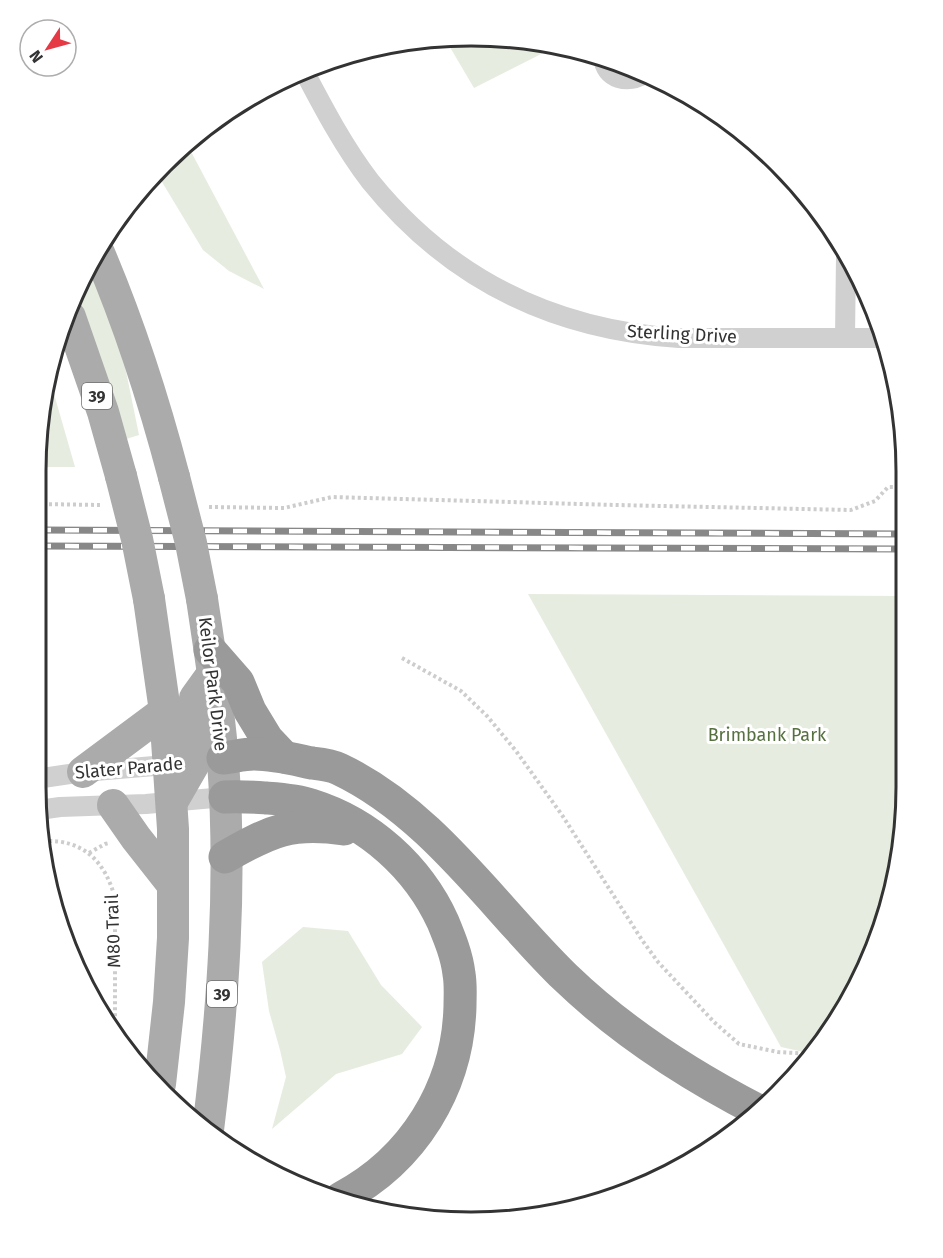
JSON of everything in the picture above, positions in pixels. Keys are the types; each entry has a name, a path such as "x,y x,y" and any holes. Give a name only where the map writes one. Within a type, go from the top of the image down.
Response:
{"highway":[{"path":"211,662 238,682 250,711 267,739 284,757"},
{"path":"196,762 252,754 284,757 337,768 371,788 404,810 432,835 566,978 610,1016 711,1086 751,1107"},
{"path":"225,797 251,796 309,804 347,820 367,832 391,850 422,885 436,908 450,940 460,975 459,1027 454,1056 440,1095 414,1138 382,1171 350,1193"},
{"path":"225,857 255,839 284,829 315,825 367,832"}],"main road":[{"name":"Keilor Park Drive","path":"102,261 130,332 162,431 190,543 211,662 196,762 172,801 173,938 161,1076"},
{"name":"Keilor Park Drive","path":"73,325 103,411 139,548 149,599 165,711 196,762 225,797 224,959 221,1017 209,1121"},
{"path":"83,772 165,711"},
{"path":"113,805 173,885"}],"street":[{"path":"606,69 608,72 622,80 632,78"},
{"name":"Sterling Drive","path":"308,79 350,152 386,200 434,245 493,286 525,302 583,322 648,336 875,338"},
{"path":"845,338 846,270"},
{"name":"Slater Parade","path":"46,778 196,762"},
{"name":"Slater Parade","path":"47,809 225,797"}],"path":[{"path":"202,507 284,508 332,496 851,510 875,501 888,487 896,487"},
{"path":"46,504 107,505"},
{"path":"402,658 461,691 488,716 550,797 658,962 714,1022 739,1044 778,1052 802,1053"},
{"name":"M80 Trail","path":"50,841 63,841 88,853 97,861 112,886 115,897 115,1018"}],"green space":[{"path":"450,47 499,47 543,53 474,88"},
{"path":"191,152 264,289 229,271 203,250 161,181"},
{"path":"95,275 120,342 139,435 123,440 79,308"},
{"path":"54,394 75,467 46,467"},
{"name":"Brimbank Park","path":"528,594 896,596 896,814 882,896 874,923 853,974 825,1023 803,1052 781,1047"},
{"path":"303,927 348,931 381,985 422,1027 402,1054 336,1074 272,1129 286,1077 269,1011 262,962"}],"railway":[{"path":"46,530 896,534"},
{"path":"46,546 896,549"}]}
